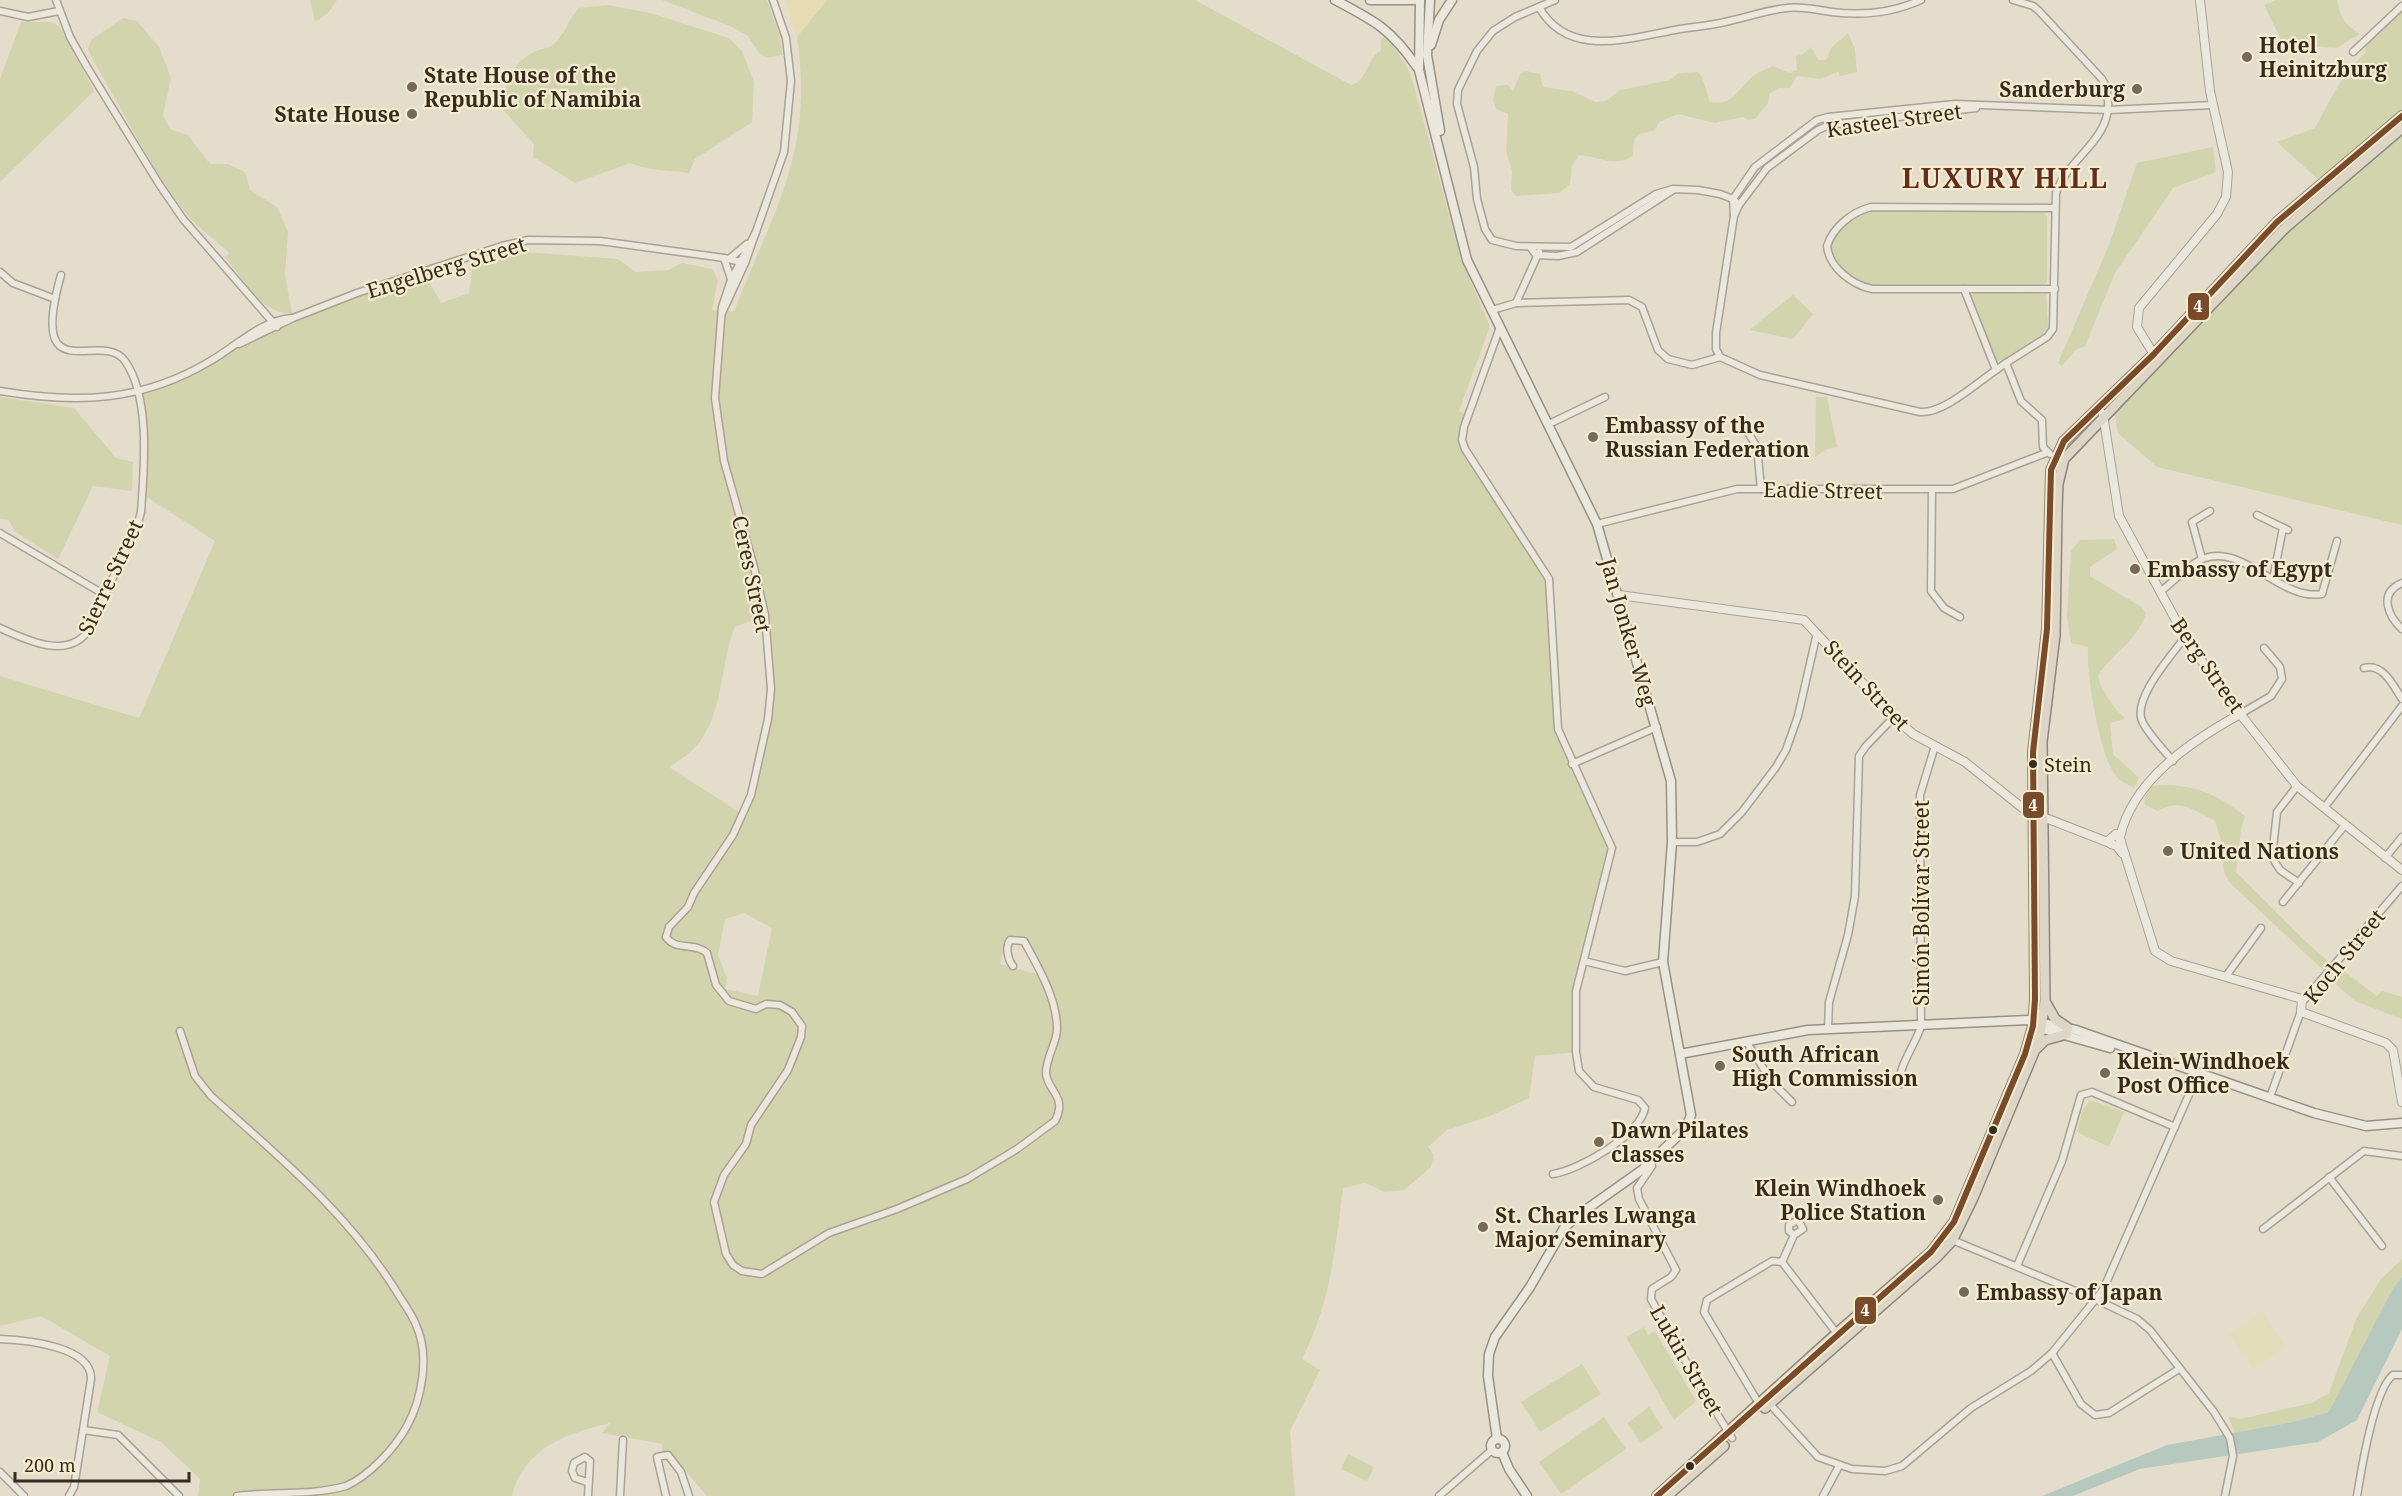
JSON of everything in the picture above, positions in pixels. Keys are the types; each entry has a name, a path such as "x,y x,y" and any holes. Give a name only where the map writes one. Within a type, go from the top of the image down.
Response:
{"highway":[{"path":"2055,456 2104,417 2277,222 2402,116"},
{"path":"1657,1496 1731,1435 1839,1337 1937,1257 1970,1206 2033,1055 2045,1001 2034,741 2047,629 2049,497 2051,470 2055,456 2064,441 2156,357 2285,228 2402,128"},
{"path":"1948,1239 2038,1025 2037,816"},
{"path":"2033,1055 2045,1040 2068,1031 2055,1018 2045,1001"},
{"path":"1667,1496 1731,1435"}],"main road":[{"path":"1335,0 1393,34 1424,69"},
{"path":"1370,0 1419,0"},
{"name":"Jan Jonker Weg","path":"1419,0 1424,69 1467,260 1597,524 1619,595 1642,685 1657,728 1673,791 1672,842 1663,962 1691,1115 1688,1125 1654,1162 1577,1216 1564,1228 1530,1287 1495,1337 1489,1354 1488,1376 1497,1438 1505,1443 1502,1452 1509,1469 1527,1496"},
{"name":"Jan Jonker Weg","path":"1424,69 1430,0"},
{"path":"1424,69 1435,30 1452,0"},
{"path":"1680,1054 1828,1028 2022,1022 2068,1031 2314,1113 2366,1126 2402,1123"},
{"path":"2314,1113 2325,1119 2366,1131 2402,1128"},
{"name":"Jan Jonker Weg","path":"1645,1167 1679,1135"},
{"path":"1497,1438 1492,1443 1492,1450 1502,1452"}],"street":[{"path":"56,0 59,11 87,67 159,184 183,219 275,325"},
{"name":"Ceres Street","path":"722,313 756,232 782,160 791,107 788,48 773,0"},
{"path":"1555,0 1501,25 1485,40 1472,60 1456,99 1474,167 1477,199 1485,229 1497,242 1531,248 1565,248 1576,245 1656,194 1673,189 1698,189 1733,199 1739,205"},
{"path":"1539,7 1546,21 1560,31 1591,40 1617,42 1722,23 1783,8 1804,7 1864,14 1884,12 1921,0"},
{"path":"1492,310 1516,303 1624,300 1636,302 1645,311 1658,350 1664,356 1692,365 1720,357 1760,375 1926,412 1943,406 2052,332 2056,193 2061,182 2105,125 2109,110 2107,89 2102,79 2034,3 2013,0"},
{"path":"2156,357 2137,327 2139,308 2217,214 2226,197 2228,172 2212,105 2200,0"},
{"path":"2353,52 2402,6"},
{"path":"0,11 28,17 59,11"},
{"name":"Kasteel Street","path":"1720,357 1716,350 1716,333 1734,216 1733,199 1755,167 1821,118 1955,104 1984,107 2109,110 2212,105"},
{"name":"Kasteel Street","path":"1734,216 1739,205 1767,168 1824,126 1984,107"},
{"path":"1536,255 1558,256 1577,252 1673,189"},
{"path":"2055,208 1871,207 1853,214 1830,238 1827,250 1833,261 1852,282 1862,287 2055,289"},
{"name":"Ceres Street","path":"756,232 748,244 743,262 731,280 722,313 717,357 717,420 724,461 752,555 765,615 771,689 763,748 751,795 723,853 694,893 688,907 669,927 667,939 676,945 698,947 707,952 716,985 729,1001 756,1009 766,1004 780,1005 792,1012 802,1026 801,1037 788,1070 751,1125 746,1144 724,1175 714,1202 730,1261 739,1270 752,1275 766,1272 829,1233 897,1209 967,1179 1017,1149 1055,1121 1059,1101 1046,1075 1056,1036 1055,1014 1042,974 1024,941 1019,939 1010,940 1008,943 1008,954 1013,966"},
{"name":"Engelberg Street","path":"239,344 255,333 293,318 461,259 528,240 600,241 743,262"},
{"path":"731,280 727,258 748,244"},
{"path":"1531,248 1536,255"},
{"path":"1516,303 1536,255 1543,248"},
{"path":"0,272 13,283 55,299 62,275"},
{"path":"1964,289 1996,370"},
{"name":"Sierre Street","path":"0,628 26,640 50,645 71,645 85,636 141,512 143,435 138,393 129,368 119,356 113,353 68,351 57,343 52,324 55,299"},
{"path":"264,312 274,318 282,318"},
{"path":"255,333 262,323 264,312"},
{"name":"Engelberg Street","path":"0,391 62,398 115,397 138,393 195,370 275,325 282,318 293,318"},
{"path":"1500,327 1464,427 1462,441 1474,465 1549,579 1555,712 1558,729 1612,848 1576,991 1576,1052 1579,1071 1594,1087 1638,1100 1645,1108 1640,1120 1608,1148 1577,1167 1553,1174"},
{"path":"2006,363 2021,401 2042,420 2043,445 2055,456"},
{"path":"1549,424 1605,397"},
{"name":"Berg Street","path":"2101,407 2120,516 2185,637 2230,701 2242,713 2297,786 2402,870"},
{"path":"1744,426 1757,447 1761,489"},
{"name":"Eadie Street","path":"1597,524 1727,490 1932,490 1968,485 2055,456"},
{"path":"1932,490 1932,591 1944,608 1960,618"},
{"path":"2202,559 2192,522 2210,512"},
{"path":"2257,515 2286,529 2274,579"},
{"path":"0,533 105,595"},
{"path":"2160,592 2202,559 2221,557 2274,579 2300,594 2323,594 2337,542"},
{"path":"2402,583 2393,589 2387,604 2390,617 2402,629"},
{"name":"Stein Street","path":"1619,595 1800,618 1817,632 1894,717 1913,734 1965,762 2015,803 2037,816 2095,837 2116,840"},
{"path":"1672,842 1697,842 1720,834 1742,812 1776,767 1786,750 1797,716 1817,632"},
{"path":"2173,760 2143,724 2140,709 2149,688 2185,637"},
{"path":"2264,648 2282,671 2281,683 2271,696 2173,760 2142,788 2116,840 2126,858 2155,951 2171,961 2304,1000"},
{"path":"2364,668 2373,666 2380,670 2402,699"},
{"path":"2324,808 2402,706"},
{"path":"1828,1028 1829,1002 1848,935 1855,896 1859,756 1894,717"},
{"path":"1572,764 1657,728"},
{"name":"Simón Bolívar Street","path":"1922,1026 1920,795 1935,746"},
{"path":"2297,786 2277,812 2271,857 2280,870 2299,883"},
{"path":"2283,903 2345,825"},
{"path":"2385,858 2402,837"},
{"name":"Koch Street","path":"2270,1097 2304,1000 2402,886"},
{"path":"2226,976 2261,928"},
{"path":"1584,961 1625,971 1663,962"},
{"path":"2301,1011 2391,1046 2402,1102"},
{"path":"1900,1084 1899,1072 1915,1045 1922,1026"},
{"path":"180,1031 195,1076 211,1096 327,1201 384,1271 417,1326 422,1357 422,1384 415,1411 401,1438 372,1468 348,1485 322,1493 237,1496"},
{"path":"1746,1041 1772,1082 1791,1102"},
{"path":"1839,1337 1782,1262 1772,1261 1707,1300 1703,1309 1765,1405 1812,1451 1839,1466 1869,1471 1885,1471 1902,1466 1971,1408 2031,1371 2052,1353 2085,1309 2097,1300 2175,1127 2196,1073"},
{"path":"2017,1266 2062,1161 2081,1095 2092,1092 2175,1127"},
{"path":"2263,1229 2364,1151 2402,1156"},
{"name":"Lukin Street","path":"1654,1162 1639,1184 1638,1199 1676,1270 1671,1277 1652,1289 1651,1299 1731,1435"},
{"path":"2330,1177 2382,1246"},
{"path":"1782,1262 1794,1235"},
{"path":"1948,1239 2097,1300 2137,1319 2150,1330 2214,1412 2230,1438 2233,1456 2225,1496"},
{"path":"0,1339 30,1340 81,1358 90,1366 91,1379 74,1487 69,1496"},
{"path":"2052,1353 2081,1404 2095,1415 2109,1413 2179,1369"},
{"path":"2357,1496 2370,1429 2385,1384 2393,1376 2402,1375"},
{"path":"83,1430 118,1435 179,1496"},
{"path":"620,1496 623,1440"},
{"path":"1439,1496 1456,1478 1492,1450"},
{"path":"666,1496 657,1457 662,1455 668,1455 681,1472 689,1496"},
{"path":"1823,1496 1839,1466"},
{"path":"0,1472 24,1496"},
{"path":"587,1482 588,1496"}],"shaded area":[{"path":"2402,1277 2402,1329 2357,1420 2318,1442 2140,1469 2073,1496 2042,1496 2167,1445 2293,1422 2329,1412 2393,1288"},
{"path":"2262,1312 2286,1347 2253,1369 2229,1334"}],"green space":[{"path":"310,0 337,0 328,13 315,22"},
{"path":"662,0 767,0 780,35 782,55 767,58 759,53 748,36 730,26"},
{"path":"827,0 1195,0 1351,85 1364,75 1373,58 1381,50 1381,40 1386,35 1406,65 1413,82 1461,259 1489,324 1459,411 1468,416 1462,440 1546,574 1558,729 1612,848 1576,991 1576,1052 1535,1056 1529,1098 1490,1116 1447,1130 1428,1147 1434,1155 1431,1167 1404,1190 1385,1192 1365,1183 1343,1188 1326,1296 1312,1338 1302,1359 1320,1370 1290,1431 1295,1496 707,1496 670,1453 662,1451 662,1444 602,1433 610,1423 579,1432 549,1445 526,1466 512,1496 198,1496 200,1479 161,1442 97,1412 110,1356 41,1316 0,1326 0,676 139,718 215,541 142,494 143,435 138,393 175,379 293,318 424,273 441,303 469,293 473,264 485,261 495,264 507,255 524,252 618,259 636,272 668,270 682,263 712,269 718,280 712,310 734,311 776,210 795,148 800,114 801,78 797,37","holes":["764,615 769,709 751,795 742,814 669,767 694,748 708,727 718,700 735,627","744,913 772,928 758,996 725,989 727,978 718,955 725,919","1015,936 1027,940 1041,974 1000,964 1006,939"]},
{"path":"2276,0 2337,0 2344,20 2360,34 2336,48 2307,46 2288,54 2264,5"},
{"path":"608,5 650,13 729,38 742,51 754,82 752,122 695,159 689,173 651,169 630,163 575,183 533,157 534,144 504,111 509,77 518,63 534,52 555,43 579,8"},
{"path":"2402,6 2402,116 2322,183 2277,142 2315,128 2343,79 2365,53 2366,38"},
{"path":"123,18 137,21 159,47 171,78 163,115 170,129 188,135 210,164 228,164 245,172 250,190 277,207 288,232 285,275 292,313 282,313 272,309 254,294 225,257 229,253 188,216 162,180 139,141 88,49 91,40"},
{"path":"21,22 50,22 59,26 94,91 0,182 0,79"},
{"path":"1848,33 1855,49 1857,72 1840,76 1838,72 1820,79 1797,76 1790,88 1779,88 1769,94 1768,103 1756,118 1749,120 1743,117 1715,123 1678,114 1659,122 1655,130 1636,137 1633,156 1626,159 1613,161 1579,155 1572,166 1570,184 1559,193 1516,196 1511,190 1512,171 1506,151 1508,114 1496,109 1493,100 1496,86 1508,85 1513,91 1520,74 1526,71 1540,74 1543,87 1571,91 1596,102 1606,101 1620,90 1670,80 1679,73 1698,72 1702,77 1710,102 1718,103 1734,96 1752,77 1773,66 1790,73 1797,70 1796,56 1811,47 1818,60 1826,60 1831,48"},
{"path":"2402,134 2402,525 2157,467 2118,433 2115,414 2262,256 2324,197"},
{"path":"2213,147 2216,172 2173,188 2115,273 2085,346 2076,350 2062,366 2058,363 2109,245 2137,163"},
{"path":"1879,209 2044,213 2047,217 2047,282 2042,285 1872,286 1866,284 1839,265 1831,252 1831,245 1843,227"},
{"path":"1974,292 2046,294 2048,327 2043,334 2003,360 1997,361 1970,302 1970,296"},
{"path":"1793,295 1813,314 1793,339 1749,330"},
{"path":"0,397 74,408 116,458 133,462 132,491 93,486 58,559 14,531 9,520 0,519"},
{"path":"1816,397 1827,397 1837,447 1827,449 1815,457"},
{"path":"2114,539 2117,549 2090,567 2090,576 2140,606 2146,613 2138,631 2098,675 2105,693 2125,719 2110,723 2113,754 2139,778 2134,788 2118,778 2111,769 2105,754 2092,695 2088,647 2071,643 2067,616 2071,551 2080,540"},
{"path":"2183,786 2204,792 2215,796 2245,816 2241,829 2236,872 2328,961 2322,969 2230,883 2224,872 2221,840 2215,821 2187,807 2166,807 2158,811 2145,805 2144,800 2150,787"},
{"path":"2341,969 2377,996 2382,991 2402,997 2402,1019 2355,1001 2331,980"},
{"path":"2090,1100 2124,1112 2109,1147 2077,1132 2082,1111"},
{"path":"2402,1259 2402,1277 2393,1288 2330,1412 2235,1433 2228,1416 2240,1419 2312,1403 2329,1393 2357,1317 2381,1279"},
{"path":"1644,1327 1648,1335 1655,1331 1696,1401 1674,1420 1626,1337"},
{"path":"1582,1364 1601,1394 1540,1432 1521,1402"},
{"path":"1649,1407 1663,1428 1641,1443 1627,1423"},
{"path":"1604,1417 1626,1449 1561,1494 1539,1462"},
{"path":"1348,1454 1374,1467 1367,1481 1341,1469"}],"sand":[{"path":"785,0 827,0 797,37"}],"transit line":[{"name":"4","path":"1657,1496 1931,1252 1954,1222 2025,1054 2033,1026 2035,999 2033,752 2047,629 2051,470 2064,441 2154,354 2277,222 2402,116"}],"place":[{"name":"Hotel Heinitzburg","path":"2247,57"},
{"name":"State House of the Republic of Namibia","path":"412,87"},
{"name":"Sanderburg","path":"2137,89"},
{"name":"State House","path":"412,114"},
{"name":"Embassy of the Russian Federation","path":"1593,437"},
{"name":"Embassy of Egypt","path":"2135,569"},
{"name":"Stein","path":"2033,764"},
{"name":"United Nations","path":"2168,851"},
{"name":"South African High Commission","path":"1720,1066"},
{"name":"Klein-Windhoek Post Office","path":"2105,1073"},
{"name":"Dawn Pilates classes","path":"1599,1142"},
{"name":"Klein Windhoek Police Station","path":"1938,1200"},
{"name":"St. Charles Lwanga Major Seminary","path":"1483,1227"},
{"name":"Embassy of Japan","path":"1964,1292"}],"district":[{"name":"LUXURY HILL","path":"2005,177"}]}
